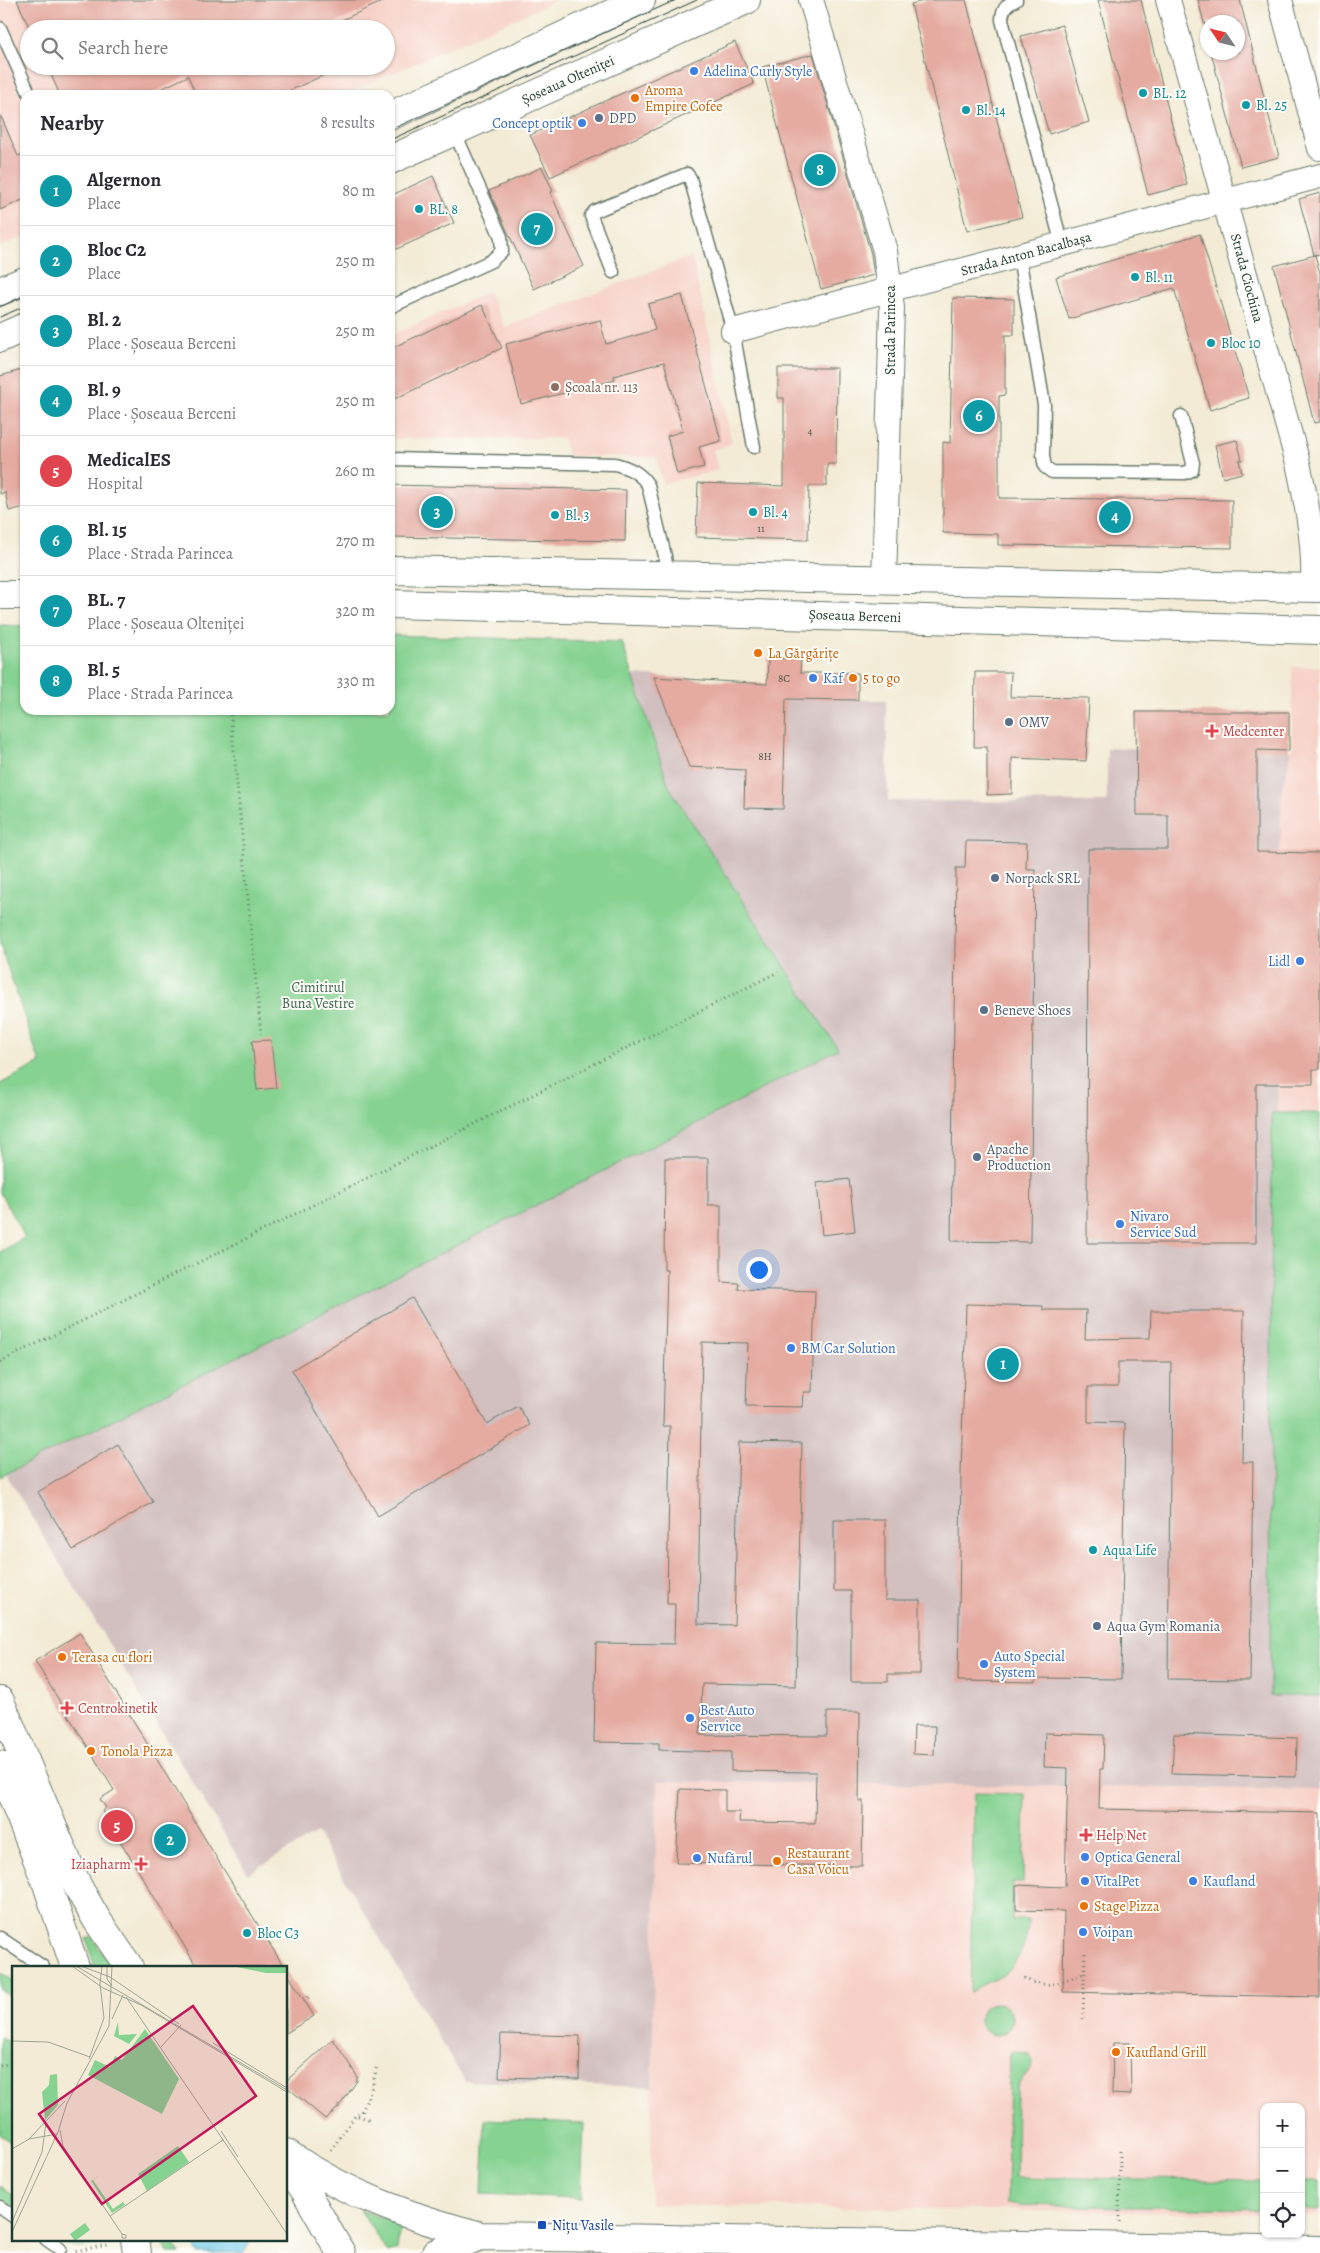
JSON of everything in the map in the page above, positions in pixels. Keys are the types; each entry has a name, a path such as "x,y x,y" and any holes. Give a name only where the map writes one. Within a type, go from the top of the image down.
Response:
{"main road":[{"path":"395,114 641,0"},
{"name":"Șoseaua Olteniței","path":"395,158 746,0"},
{"path":"0,291 20,282"},
{"path":"0,338 20,329"},
{"path":"395,570 668,577 1316,588"},
{"path":"1101,624 1102,585"},
{"path":"0,595 20,595"},
{"name":"Șoseaua Berceni","path":"395,604 1320,630"},
{"path":"0,1701 78,1887 96,1920 128,1966"},
{"path":"0,1765 47,1884 75,1966"},
{"path":"288,2154 334,2182 376,2202 438,2224 482,2236 821,2248 1320,2250"},
{"path":"288,2167 341,2253"},
{"path":"316,2253 319,2238 319,2216"},
{"path":"436,2253 482,2236"},
{"path":"457,2253 482,2236"}],"street":[{"name":"Strada Parincea","path":"811,0 885,251 891,290 884,581"},
{"name":"Strada Ciochina","path":"1168,0 1226,201 1306,496 1316,588"},
{"path":"1280,0 1320,148"},
{"name":"Strada Anton Bacalbașa","path":"733,331 1320,176"}],"lane":[{"path":"1016,0 1005,7 1002,13 1002,20 1062,244"},
{"path":"0,28 20,73"},
{"path":"21,75 28,90"},
{"path":"395,305 491,261 502,251 501,237 454,131"},
{"path":"613,272 591,216 595,211 687,174 690,178 733,331 754,447"},
{"path":"1019,256 1044,405 1043,456 1046,467 1052,472 1185,474 1192,470 1193,463 1181,416"},
{"path":"395,459 615,464 625,466 643,477 648,485 665,556 668,577"},
{"path":"0,1938 42,1966"},
{"path":"0,2207 12,2215"},
{"path":"47,2240 60,2249"}],"path":[{"path":"230,715 261,1034"},
{"path":"0,1362 778,972"},
{"path":"1083,2019 1085,1950"},
{"path":"1024,1978 1033,1983 1049,1985 1085,1973"},
{"path":"304,2000 309,1997"},
{"path":"331,2150 355,2116 362,2112 370,2096 377,2064"},
{"path":"357,2116 371,2120"},
{"path":"1119,2222 1120,2151"},
{"path":"60,2249 76,2251 107,2245"}],"shaded area":[{"path":"0,0 557,0 395,72 395,20 20,20 20,75 388,75 354,90 20,90 20,238 0,247"},
{"name":"Școala nr. 113","path":"692,256 732,443 713,450 718,470 663,484 656,457 568,456 563,438 395,439 395,334 488,292 505,327"},
{"path":"1292,667 1320,667 1320,1113 1272,1113 1281,793 1292,751"},
{"path":"633,675 767,684 858,700 886,700 888,801 1107,802 1107,748 1292,751 1281,793 1270,1696 1320,1696 1320,1790 657,1781 652,2087 465,2081 317,1833 248,1874 6,1474 655,1145 838,1049 669,787"},
{"path":"657,1781 1320,1790 1320,2215 1305,2215 1305,2103 1260,2103 1260,2214 650,2205"}],"green space":[{"name":"Cimitirul Buna Vestire","path":"0,625 20,626 20,715 395,715 395,635 622,642 669,787 838,1049 655,1145 0,1477 0,1252 25,1237 0,1193 0,1084 40,1063 0,945"},
{"path":"1272,1113 1320,1113 1320,1696 1270,1696"},
{"path":"974,1793 1025,1794 1023,1882 1013,1882 1012,1920 1028,1920 1028,1928 1022,1950 1009,1970 999,1978 978,1987 970,1994"},
{"path":"91,1936 111,1966 95,1966 86,1939"},
{"path":"0,1972 12,1980 12,1998 0,1990"},
{"path":"996,2003 1008,2007 1012,2019 1008,2031 996,2035 984,2031 980,2019 984,2007"},
{"path":"0,2037 8,2042 12,2037 12,2143 0,2135"},
{"path":"1013,2051 1029,2054 1032,2060 1031,2068 1017,2087 1016,2177 1260,2181 1260,2209 1007,2205 1009,2054"},
{"path":"485,2119 584,2123 581,2198 482,2194"},
{"path":"1305,2181 1320,2181 1320,2210 1305,2209"},
{"path":"0,2186 12,2195 12,2211 0,2202"},
{"path":"360,2210 404,2226 399,2233 397,2250 388,2253"},
{"path":"55,2240 100,2240 100,2244 76,2247"},
{"path":"162,2240 173,2240 180,2253 168,2253"}],"water":[{"path":"192,2240 251,2240 244,2253 198,2253"}],"building":[{"path":"17,0 386,0 342,20 26,20"},
{"name":"Bl. 14","path":"928,0 966,0 1022,217 967,231 911,4"},
{"name":"BL. 12","path":"1098,0 1141,0 1187,185 1148,195"},
{"name":"Bl. 25","path":"1198,0 1240,0 1244,15 1202,15"},
{"name":"Bl. 25","path":"1245,20 1279,157 1241,167 1213,60 1245,60"},
{"path":"1062,25 1089,122 1049,134 1021,36"},
{"path":"735,42 754,84 550,177 530,135"},
{"path":"813,54 871,254 874,275 821,289 762,67"},
{"path":"51,75 324,75 291,90 194,90 188,76 159,90 58,90"},
{"path":"0,114 18,156 20,155 20,201 0,210"},
{"path":"542,167 553,191 550,192 584,266 534,289 489,191"},
{"name":"BL. 8","path":"433,176 454,223 395,250 395,194"},
{"path":"1320,193 1320,254 1314,255 1299,199"},
{"path":"1200,234 1249,398 1210,410 1174,288 1069,319 1056,277"},
{"path":"1315,255 1320,273 1320,422 1314,423 1274,266"},
{"path":"682,295 721,441 699,447 704,467 677,474 667,436 683,431 664,362 614,376 615,380 521,404 506,344 600,320 606,344 655,330 648,304"},
{"path":"953,298 1014,299 1014,335 1005,335 1005,395 999,396 999,498 1232,500 1232,548 998,545 998,534 943,533 943,442 950,443"},
{"path":"482,305 502,348 395,399 395,347"},
{"path":"778,368 837,368 836,464 827,464 827,486 809,486 808,540 696,537 698,483 784,486 784,398 778,398"},
{"path":"20,370 20,508 9,511 5,492 0,494 0,376"},
{"path":"1237,440 1242,460 1239,460 1242,473 1223,478 1215,445"},
{"name":"Bl. 3","path":"395,485 626,490 625,541 395,537"},
{"path":"768,658 801,658 800,673 858,673 858,700 786,699 783,809 744,808 745,770 689,767 654,677 767,684"},
{"path":"975,672 1011,672 1010,697 1089,698 1086,761 1012,758 1012,794 987,795 987,747 974,747"},
{"path":"1136,712 1289,712 1289,751 1257,750 1257,852 1320,853 1320,1069 1313,1069 1313,1084 1256,1084 1256,1243 1087,1243 1088,849 1168,849 1168,815 1137,815"},
{"path":"966,841 1027,842 1026,869 1035,869 1030,1242 951,1241 956,868 965,868"},
{"path":"271,1040 276,1088 257,1090 252,1041"},
{"path":"665,1158 708,1158 708,1205 721,1205 721,1282 739,1283 738,1289 815,1291 812,1392 804,1392 803,1407 746,1406 748,1343 702,1342 698,1624 734,1625 739,1442 802,1443 796,1686 702,1684 700,1735 827,1736 827,1712 860,1712 859,1801 863,1801 862,1866 676,1863 680,1789 725,1790 725,1812 740,1812 739,1822 815,1823 816,1772 731,1771 731,1752 659,1750 659,1743 594,1742 596,1643 674,1644 675,1604 667,1604 670,1426 663,1426 667,1270 664,1270"},
{"path":"849,1179 855,1231 822,1235 817,1183"},
{"path":"412,1298 487,1424 518,1406 530,1425 378,1516 292,1370"},
{"path":"966,1304 1043,1306 1043,1310 1086,1310 1085,1339 1150,1338 1151,1311 1244,1311 1242,1462 1253,1462 1250,1680 1168,1679 1171,1362 1118,1362 1118,1387 1088,1387 1088,1422 1125,1423 1121,1679 1036,1678 1036,1682 958,1681"},
{"path":"118,1444 153,1502 73,1550 38,1492"},
{"path":"834,1520 885,1520 885,1600 920,1600 920,1674 888,1674 888,1682 851,1682 851,1591 834,1591"},
{"path":"80,1633 283,1966 196,1966 102,1811 106,1808 100,1799 114,1790 35,1661"},
{"path":"914,1726 935,1726 934,1755 913,1754"},
{"name":"Kaufland","path":"1045,1733 1104,1735 1103,1769 1100,1769 1099,1809 1320,1813 1320,1997 1063,1992 1064,1911 1016,1910 1016,1885 1065,1887 1068,1768 1044,1767"},
{"path":"1174,1734 1297,1738 1296,1777 1172,1774"},
{"path":"288,1974 314,2016 288,2032"},
{"path":"501,2034 580,2036 579,2079 499,2077"},
{"path":"333,2039 357,2076 357,2081 338,2108 325,2119 288,2088 288,2079"},
{"path":"1113,2043 1130,2043 1131,2095 1112,2094"}],"tram line":[{"path":"395,128 676,0"},
{"path":"395,138 697,0"},
{"path":"0,307 20,297"},
{"path":"0,317 20,308"}],"place":[{"name":"Adelina Curly Style","path":"694,71"},
{"name":"BL. 12","path":"1143,93"},
{"name":"Aroma Empire Cofee","path":"635,98"},
{"name":"Bl. 25","path":"1246,105"},
{"name":"Bl. 14","path":"966,110"},
{"name":"DPD","path":"599,118"},
{"name":"Concept optik","path":"582,123"},
{"name":"Bl. 5","path":"820,170"},
{"name":"BL. 8","path":"419,209"},
{"name":"BL. 7","path":"537,229"},
{"name":"Bl. 11","path":"1135,277"},
{"name":"Bloc 10","path":"1211,343"},
{"name":"Școala nr. 113","path":"555,387"},
{"name":"Bl. 15","path":"979,416"},
{"name":"Bl. 2","path":"437,512"},
{"name":"Bl. 4","path":"753,512"},
{"name":"Bl. 3","path":"555,515"},
{"name":"Bl. 9","path":"1115,517"},
{"name":"La Gărgărițe","path":"758,653"},
{"name":"Kaf","path":"813,678"},
{"name":"5 to go","path":"853,678"},
{"name":"OMV","path":"1009,722"},
{"name":"Medcenter","path":"1212,731"},
{"name":"Norpack SRL","path":"995,878"},
{"name":"Lidl","path":"1300,961"},
{"name":"Beneve Shoes","path":"984,1010"},
{"name":"Apache Production","path":"977,1157"},
{"name":"Nivaro Service Sud","path":"1120,1224"},
{"name":"BM Car Solution","path":"791,1348"},
{"name":"Algernon","path":"1003,1364"},
{"name":"Aqua Life","path":"1093,1550"},
{"name":"Aqua Gym Romania","path":"1097,1626"},
{"name":"Terasa cu flori","path":"62,1657"},
{"name":"Auto Special System","path":"984,1664"},
{"name":"Centrokinetik","path":"67,1708"},
{"name":"Best Auto Service","path":"690,1718"},
{"name":"Tonola Pizza","path":"91,1751"},
{"name":"MedicalES","path":"117,1826"},
{"name":"Help Net","path":"1086,1835"},
{"name":"Bloc C2","path":"170,1840"},
{"name":"Optica General","path":"1085,1857"},
{"name":"Nufărul","path":"697,1858"},
{"name":"Restaurant Casa Voicu","path":"777,1861"},
{"name":"Iziapharm","path":"141,1864"},
{"name":"VitalPet","path":"1085,1881"},
{"name":"Kaufland","path":"1193,1881"},
{"name":"Stage Pizza","path":"1084,1906"},
{"name":"Voipan","path":"1083,1932"},
{"name":"Bloc C3","path":"247,1933"},
{"name":"Kaufland Grill","path":"1116,2052"},
{"name":"Nițu Vasile","path":"542,2225"}]}
